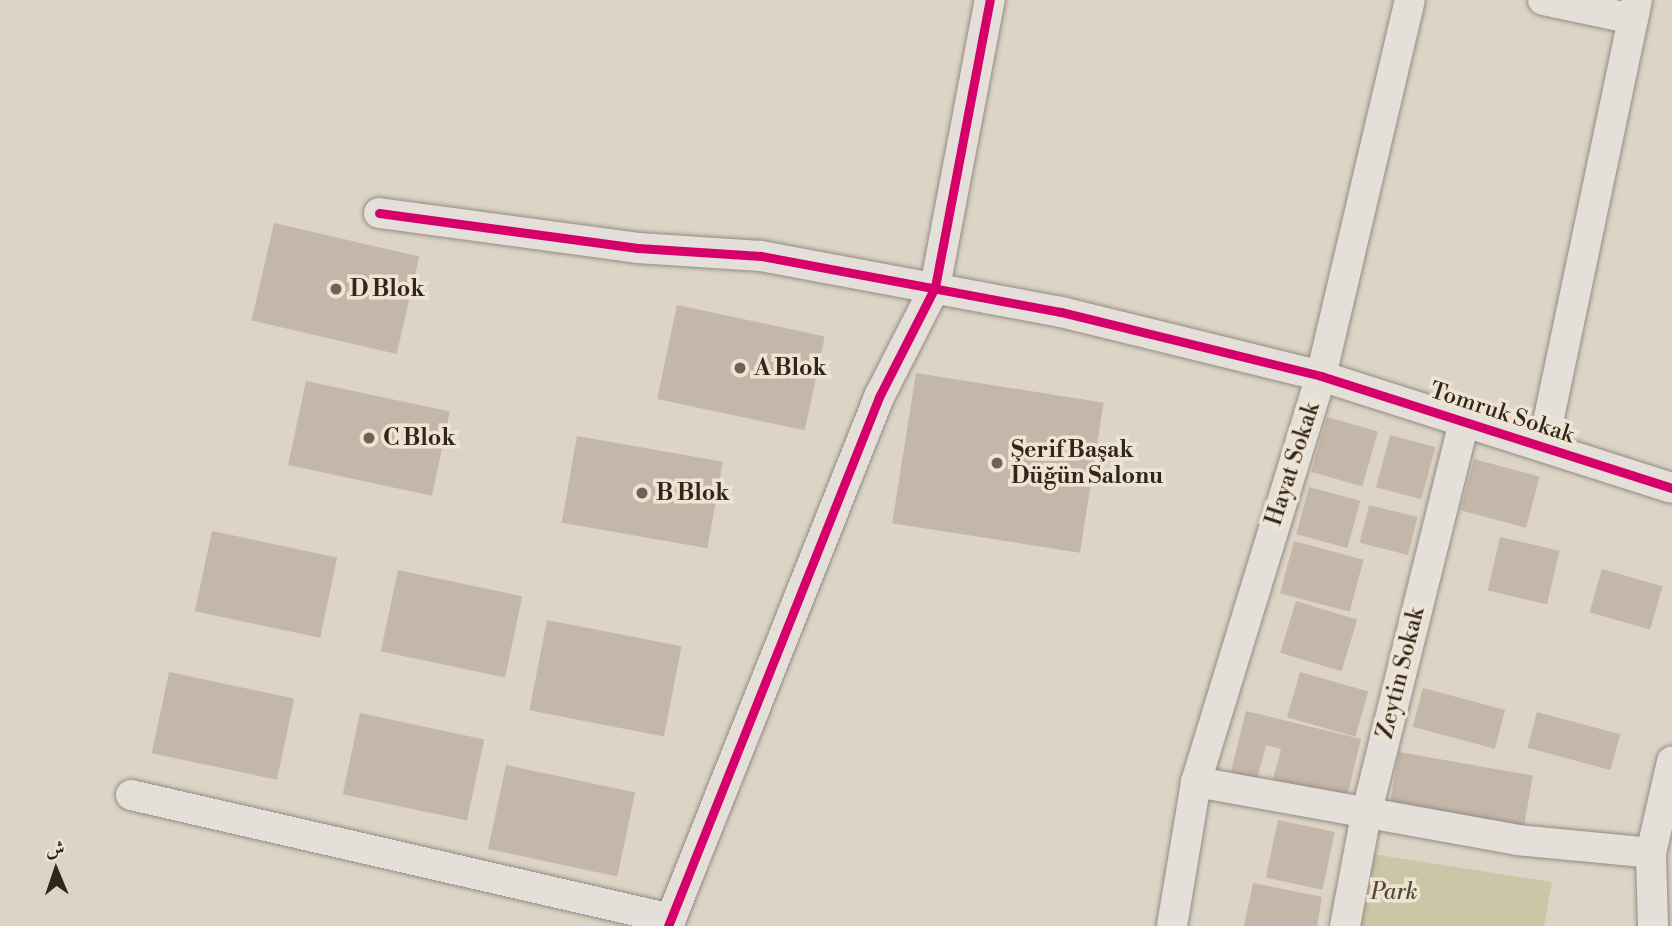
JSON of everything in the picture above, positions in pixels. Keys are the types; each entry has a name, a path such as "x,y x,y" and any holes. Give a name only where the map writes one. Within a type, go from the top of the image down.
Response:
{"street":[{"path":"131,795 669,923 878,397 935,287 990,0"},
{"name":"Hayat Sokak","path":"1172,926 1196,782 1321,376 1410,0"},
{"path":"1543,0 1635,9 1543,446"},
{"name":"Tomruk Sokak","path":"379,213 638,248 761,256 935,287 1321,376 1672,488"},
{"name":"Zeytin Sokak","path":"1345,926 1366,816 1464,421"},
{"path":"1653,926 1651,853 1666,813 1672,761"},
{"path":"1196,782 1366,816 1651,853"}],"green space":[{"name":"Park","path":"1366,853 1552,882 1544,926 1355,926"}],"building":[{"name":"D Blok","path":"274,223 419,257 397,354 252,320"},
{"name":"A Blok","path":"677,305 825,336 805,430 657,399"},
{"name":"Şerif Başak Düğün Salonu","path":"916,373 1104,403 1080,553 892,523"},
{"name":"C Blok","path":"306,381 450,412 432,496 288,465"},
{"path":"1327,417 1378,432 1362,486 1311,472"},
{"path":"1390,435 1435,447 1421,499 1376,487"},
{"name":"B Blok","path":"577,436 723,462 707,548 562,523"},
{"path":"1474,459 1540,477 1526,528 1460,510"},
{"path":"1309,487 1360,501 1348,548 1296,534"},
{"path":"1369,505 1418,517 1408,555 1360,543"},
{"path":"212,531 337,558 320,638 195,611"},
{"path":"1500,537 1559,551 1547,604 1488,591"},
{"path":"1294,541 1364,560 1350,612 1280,593"},
{"path":"1602,569 1663,586 1650,630 1590,612"},
{"path":"398,570 522,596 505,678 381,651"},
{"path":"1296,601 1357,620 1341,671 1280,653"},
{"path":"547,620 681,646 664,736 529,710"},
{"path":"169,672 294,699 277,780 152,753"},
{"path":"1300,672 1368,692 1355,737 1287,717"},
{"path":"1423,688 1505,710 1495,749 1413,727"},
{"path":"1246,711 1361,739 1347,797 1273,779 1281,749 1266,745 1257,779 1231,772"},
{"path":"1537,712 1620,734 1610,770 1527,748"},
{"path":"360,713 484,739 467,821 343,794"},
{"path":"1399,752 1533,776 1524,826 1390,802"},
{"path":"506,765 635,792 617,877 488,849"},
{"path":"1278,820 1335,832 1322,890 1266,878"},
{"path":"1253,883 1322,897 1317,926 1244,926"}],"cycle path":[{"path":"668,926 879,397 935,287 990,0"},
{"path":"379,213 638,248 761,256 1061,312 1321,376 1672,488"}],"place":[{"name":"D Blok","path":"336,289"},
{"name":"A Blok","path":"740,368"},
{"name":"C Blok","path":"369,438"},
{"name":"Şerif Başak Düğün Salonu","path":"997,463"},
{"name":"B Blok","path":"642,493"}]}
